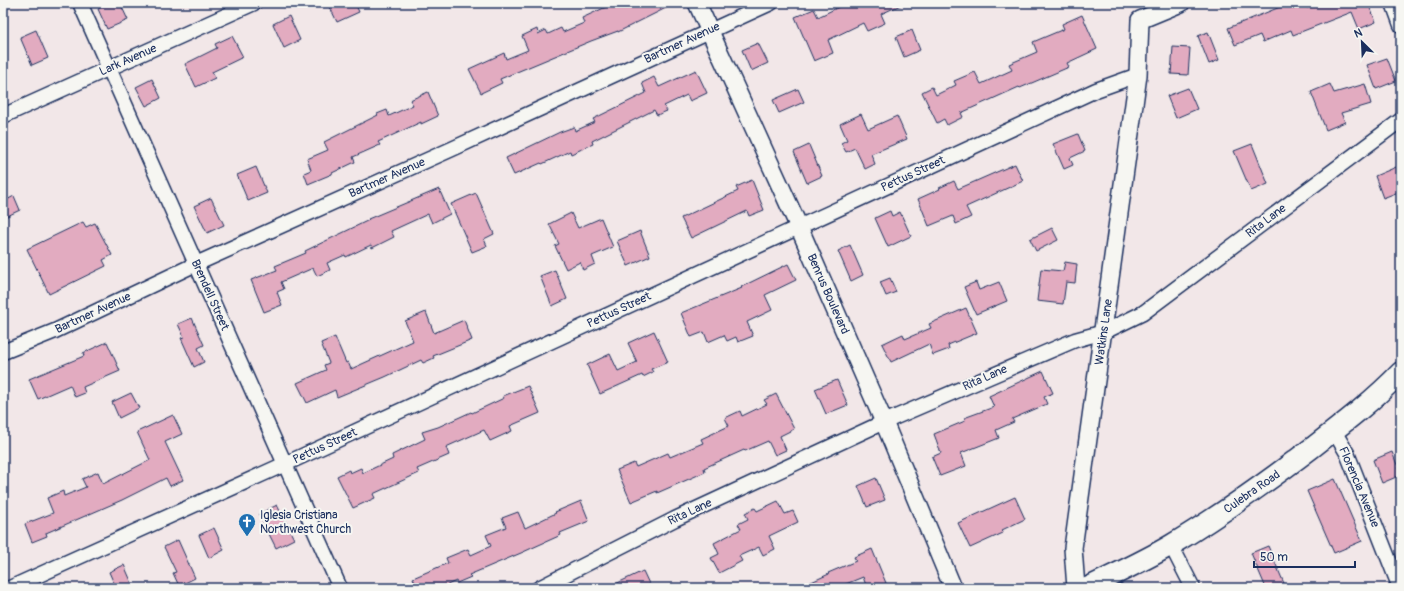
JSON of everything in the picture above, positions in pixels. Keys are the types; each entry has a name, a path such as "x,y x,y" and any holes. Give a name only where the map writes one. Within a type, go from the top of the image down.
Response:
{"main road":[{"name":"Culebra Road","path":"1087,588 1142,562 1236,504 1362,409 1401,372"}],"street":[{"name":"Brendell Street","path":"80,3 340,588"},
{"name":"Lark Avenue","path":"3,116 254,3"},
{"name":"Benrus Boulevard","path":"697,3 799,226 884,422 952,588"},
{"name":"Bartmer Avenue","path":"3,352 55,331 196,264 771,3"},
{"path":"1138,75 1140,20 1181,3"},
{"path":"1393,3 1401,25"},
{"name":"Pettus Street","path":"10,588 285,464 1096,90 1138,75"},
{"name":"Watkins Lane","path":"1076,588 1073,548 1104,332 1138,75"},
{"name":"Rita Lane","path":"539,588 674,519 884,422 1074,340 1104,332 1143,313 1401,120"},
{"name":"Florencia Avenue","path":"1334,431 1347,453 1400,588"},
{"path":"1171,545 1193,588"}],"building":[{"path":"110,3 120,3 128,20 107,29 98,9"},
{"path":"328,3 355,3 359,12 337,22"},
{"path":"605,3 676,3 618,32 591,41 500,79 502,83 481,93 469,69 504,53 506,59 528,50 522,36 537,29 538,34 546,30 548,34 561,28 563,32 584,23 582,18 606,7"},
{"path":"847,3 905,3 881,14 885,23 867,31 863,23 828,40 833,53 814,61 795,17 814,9 818,17"},
{"path":"1290,3 1305,3 1307,8 1319,3 1373,3 1369,5 1376,22 1359,29 1352,12 1293,35 1291,30 1263,42 1260,35 1235,45 1228,28"},
{"path":"1082,15 1097,49 1067,63 1069,67 961,113 963,117 947,125 944,119 937,123 922,92 932,87 936,95 956,85 954,81 975,72 981,84 1012,70 1009,64 1037,52 1033,42 1064,29 1062,24"},
{"path":"289,16 300,40 284,48 273,24"},
{"path":"36,30 48,58 32,65 20,37"},
{"path":"912,30 920,50 904,57 896,37"},
{"path":"1208,32 1219,60 1209,64 1198,36"},
{"path":"232,36 243,57 212,72 215,78 196,87 185,64 217,48 215,44"},
{"path":"758,43 768,63 751,71 742,50"},
{"path":"1173,47 1190,48 1188,75 1171,74"},
{"path":"1387,58 1396,81 1376,89 1367,65"},
{"path":"696,70 707,93 690,101 687,95 664,106 667,111 657,115 654,110 592,141 593,144 571,154 570,151 514,175 506,158 560,132 574,127 575,131 595,122 593,119 646,93 642,83 654,77 659,87"},
{"path":"152,79 161,98 146,106 136,87"},
{"path":"1330,84 1334,93 1365,84 1371,104 1341,113 1345,122 1326,130 1311,92"},
{"path":"1188,88 1197,109 1176,118 1167,96"},
{"path":"798,89 804,102 779,113 773,100"},
{"path":"428,92 438,116 421,124 421,122 378,142 380,145 353,157 355,162 308,184 304,173 311,170 307,159 328,150 324,142 378,115 377,114 387,110 389,116 413,105 410,100"},
{"path":"861,114 868,129 897,116 907,139 871,154 875,164 865,169 855,148 846,152 841,143 847,140 840,124"},
{"path":"1078,134 1085,151 1070,158 1073,165 1064,169 1053,144"},
{"path":"1252,144 1268,184 1251,191 1234,151"},
{"path":"809,145 822,176 807,183 794,152"},
{"path":"1015,164 1023,181 966,207 971,217 956,224 953,216 929,226 918,199 954,181 958,189"},
{"path":"1401,165 1401,191 1383,198 1375,176"},
{"path":"256,167 267,193 248,201 237,175"},
{"path":"752,180 764,210 749,216 747,211 691,238 681,218 738,191 736,187"},
{"path":"439,189 450,214 432,223 428,214 391,231 394,237 372,248 371,245 346,257 345,255 327,263 330,270 317,276 313,268 281,282 284,289 277,292 282,305 264,312 251,280 277,270 275,266 306,253 305,251 369,220 368,219"},
{"path":"476,193 494,234 484,239 487,246 472,252 451,204"},
{"path":"14,196 20,210 3,218 3,202"},
{"path":"211,198 224,225 207,233 194,206"},
{"path":"890,211 892,216 900,212 911,236 888,247 875,218"},
{"path":"571,213 578,228 601,218 613,247 592,256 595,264 583,270 580,262 566,269 555,246 559,244 549,224"},
{"path":"83,222 86,227 95,223 112,255 103,260 106,266 49,294 27,249"},
{"path":"1052,228 1058,240 1036,251 1030,239"},
{"path":"640,231 650,256 628,266 617,241"},
{"path":"850,245 863,275 851,281 838,251"},
{"path":"1065,262 1077,264 1075,283 1066,282 1063,304 1037,301 1041,269 1063,271"},
{"path":"788,264 796,280 765,295 772,310 747,322 753,336 738,342 736,337 727,341 724,335 708,342 704,332 691,337 681,313 742,288 741,287"},
{"path":"555,270 567,299 552,306 540,276"},
{"path":"890,278 896,292 886,296 880,282"},
{"path":"976,282 979,290 999,282 1007,301 976,314 964,287"},
{"path":"966,308 977,333 948,345 949,349 933,355 929,344 891,362 882,344 903,334 905,339 931,328 929,324"},
{"path":"426,312 434,333 464,320 472,340 433,356 434,358 423,363 421,360 337,397 335,390 307,403 297,383 326,370 324,365 329,363 321,343 335,337 346,363 348,362 351,369 413,341 405,321"},
{"path":"192,318 204,345 198,348 204,362 194,367 181,338 184,337 178,324"},
{"path":"654,331 668,362 651,369 653,372 643,377 642,375 600,394 587,365 610,354 618,371 637,362 628,343"},
{"path":"107,342 120,371 83,387 85,393 75,397 70,385 38,399 29,379 84,356 83,353"},
{"path":"1043,371 1053,393 1044,397 1047,404 1012,419 1014,422 996,430 999,438 961,453 966,466 940,476 932,457 941,453 934,434 965,421 964,418 994,407 989,396"},
{"path":"837,380 848,405 826,414 815,389"},
{"path":"528,386 540,413 510,426 512,431 490,441 484,430 446,447 449,455 417,469 419,473 373,494 375,498 353,508 337,476 349,470 350,473 361,468 363,473 393,459 392,455 425,439 422,432 438,427 471,412 472,413 504,398 503,396"},
{"path":"131,393 139,408 119,418 112,402"},
{"path":"776,394 794,429 780,436 786,450 775,455 768,441 704,468 705,472 657,493 657,491 631,502 617,470 634,463 636,467 668,453 670,457 703,443 701,439 729,426 725,418 740,411 742,416 767,404 764,400"},
{"path":"173,415 182,434 165,442 183,480 170,486 166,478 122,500 46,533 47,536 32,542 25,524 53,513 47,498 63,491 64,496 86,487 82,479 98,472 103,484 150,460 137,432"},
{"path":"1392,452 1401,475 1382,483 1373,460"},
{"path":"876,478 885,500 867,507 858,486"},
{"path":"1335,479 1362,541 1334,553 1307,491"},
{"path":"1015,497 1025,519 1002,530 1003,533 970,548 958,523"},
{"path":"581,501 589,521 560,533 561,535 521,553 469,575 471,577 457,583 456,581 441,588 417,588 413,578 448,563 446,558 468,549 471,555 491,546 486,535 506,527 502,518 518,512 525,528 556,513 555,512"},
{"path":"778,501 785,514 793,511 798,522 769,536 775,549 763,555 759,547 739,556 742,561 719,573 711,558 719,554 714,543 741,529 738,524 748,519 745,513 755,508 757,511"},
{"path":"277,505 294,539 276,548 259,514"},
{"path":"214,528 224,550 209,558 199,535"},
{"path":"178,540 195,578 179,586 173,573 176,572 164,547"},
{"path":"1268,546 1286,588 1266,588 1251,553"},
{"path":"872,549 888,588 867,588 863,577 836,588 798,588 856,561 854,557"},
{"path":"124,565 134,588 116,588 109,572"},
{"path":"643,571 651,588 607,588"}],"place":[{"name":"Iglesia Cristiana Northwest Church","path":"247,537"}]}
